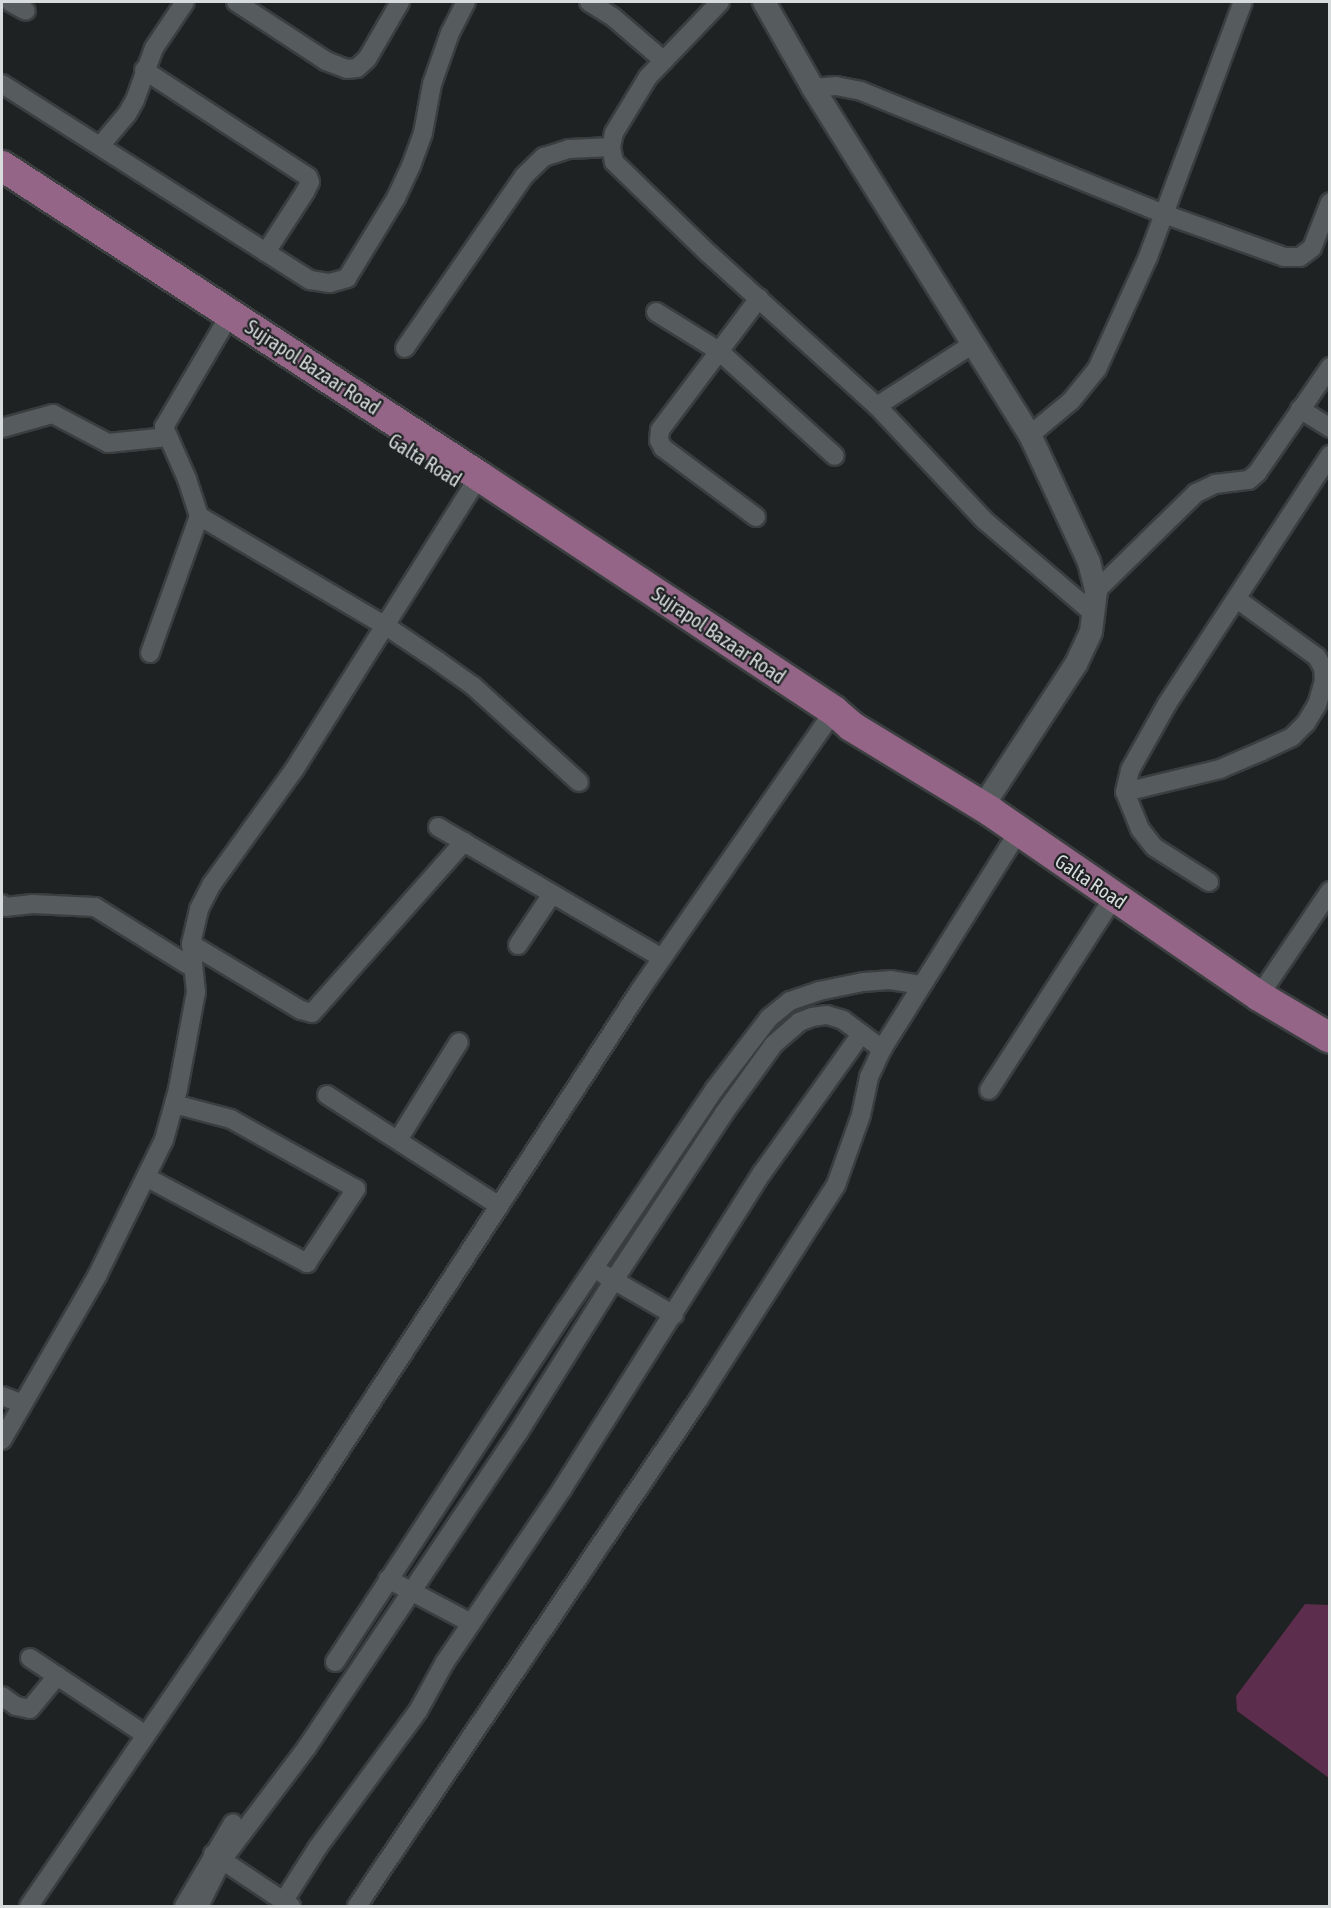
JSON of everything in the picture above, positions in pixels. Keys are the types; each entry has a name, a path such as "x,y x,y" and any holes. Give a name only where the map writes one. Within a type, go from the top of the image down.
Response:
{"main road":[{"name":"Sujrapol Bazaar Road","path":"2,166 350,391 837,720"},
{"name":"Galta Road","path":"2,187 221,330 837,720 983,806 1259,996 1329,1038"},
{"path":"1292,1017 1329,1052"}],"street":[{"path":"10,2 26,11"},
{"path":"100,147 135,100 144,70 164,31 185,2"},
{"path":"236,2 326,61 347,69 357,68 367,59 400,2"},
{"path":"2,84 310,280 330,283 347,278 396,198 423,133 432,84 450,33 466,2"},
{"path":"589,2 613,17 664,61"},
{"path":"720,2 648,77 614,133 611,147 614,162 878,406 984,520 1094,614"},
{"path":"764,2 813,88 1030,435 1089,562 1096,591 1091,632 1076,664 983,806"},
{"path":"1030,435 1071,401 1097,369 1148,257 1239,3"},
{"path":"144,70 308,177 310,182 305,192 266,252"},
{"path":"813,88 836,86 861,92 1164,214 1284,257 1300,257 1312,248 1329,202"},
{"path":"405,348 524,176 544,157 569,149 611,147"},
{"path":"756,517 663,448 659,440 660,430 759,298"},
{"path":"656,312 719,351 835,456"},
{"path":"150,653 199,516 187,479 164,428 221,330"},
{"path":"878,406 973,344"},
{"path":"1096,591 1196,493 1215,484 1239,483 1249,480 1257,473 1329,367"},
{"path":"1300,409 1329,428"},
{"path":"2,428 53,414 108,443 168,437"},
{"path":"1209,882 1154,847 1140,829 1125,792 1130,770 1145,741 1329,455"},
{"path":"2,1440 97,1276 164,1140 174,1104 196,992 190,944 199,909 212,884 294,770 471,489"},
{"path":"199,516 386,626 473,686 579,782"},
{"path":"1125,792 1220,769 1262,752 1292,737 1306,723 1317,705 1324,681 1323,668 1317,657 1237,598"},
{"path":"30,1906 311,1494 662,958 837,720"},
{"path":"438,827 662,958"},
{"path":"357,1906 698,1400 836,1185 861,1116 870,1077 882,1049 1019,831"},
{"path":"190,944 301,1010 312,1013 464,842"},
{"path":"1259,996 1329,891"},
{"path":"518,945 552,894"},
{"path":"989,1090 1114,897"},
{"path":"2,904 5,907 33,904 95,907 193,968"},
{"path":"723,1095 789,1029 812,1017 823,1003 863,982 890,980 921,985"},
{"path":"184,1906 218,1857 307,1747 400,1584 723,1095 770,1018 790,1000 823,1003 882,1049"},
{"path":"218,1857 287,1904 318,1846 418,1711 445,1662 562,1490 636,1368 674,1316 762,1173 861,1034"},
{"path":"398,1140 459,1042"},
{"path":"327,1095 499,1206"},
{"path":"146,1177 307,1263 356,1189 231,1119 174,1104"},
{"path":"604,1275 674,1316"},
{"path":"335,1662 400,1584 604,1275"},
{"path":"2,1396 23,1404"},
{"path":"400,1584 471,1623"},
{"path":"30,1658 146,1735"},
{"path":"2,1696 16,1706 30,1709 57,1676"},
{"path":"199,1906 233,1823"}],"shaded area":[{"path":"1305,1604 1329,1605 1329,1778 1237,1711 1236,1696"}]}
